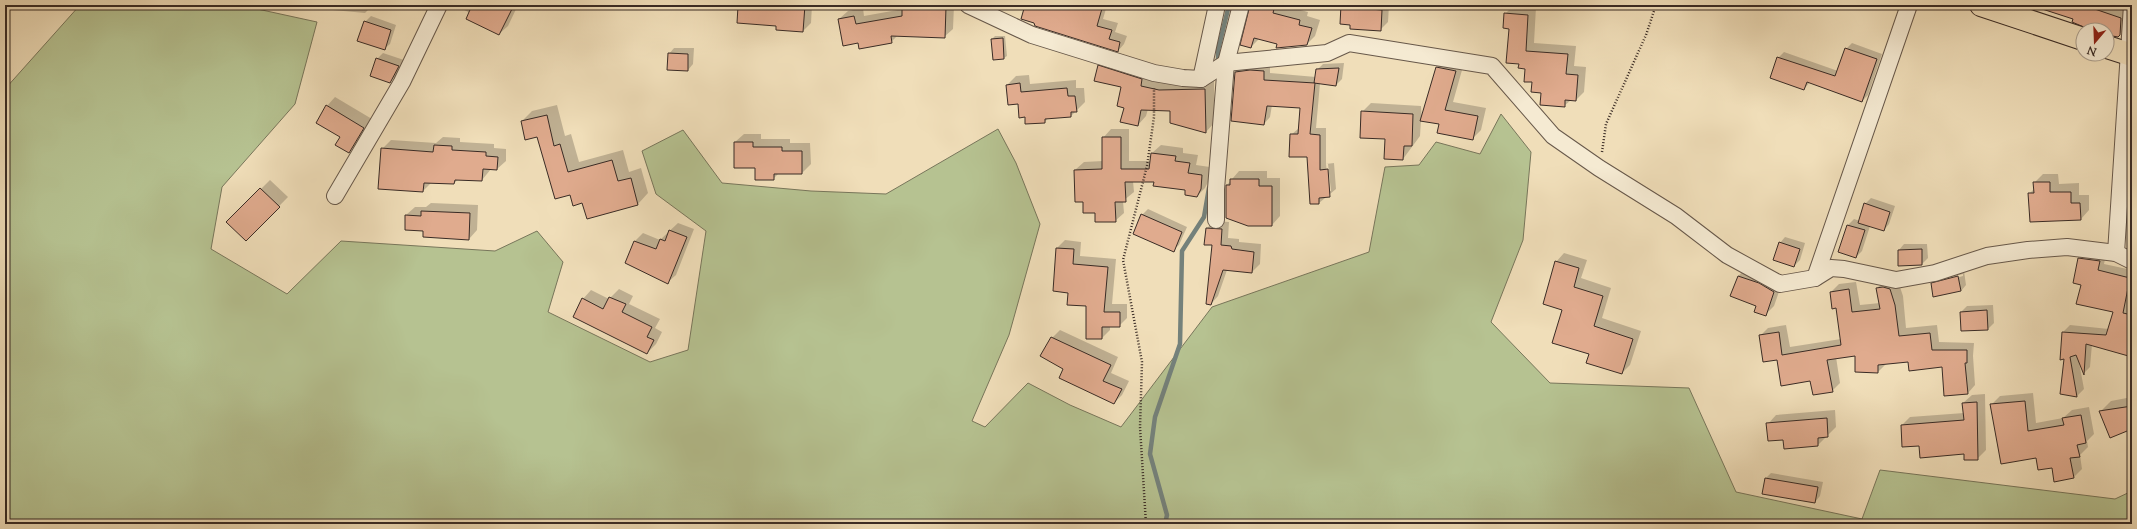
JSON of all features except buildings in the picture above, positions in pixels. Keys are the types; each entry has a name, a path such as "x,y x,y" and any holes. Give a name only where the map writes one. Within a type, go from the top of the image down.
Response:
{"highway":[{"path":"1980,5 2075,36"},
{"path":"2115,49 2130,54"}],"street":[{"path":"335,196 402,82 439,5"},
{"path":"968,5 1032,35 1154,73 1201,79 1226,63 1326,53 1349,43 1492,66 1553,136 1599,168 1676,216 1727,255 1780,284 1815,278 1831,268 1844,269 1896,280 1935,273 1987,256 2066,246 2116,253 2132,261"},
{"path":"1201,79 1217,5"},
{"path":"1216,220 1216,189 1226,63 1241,5"},
{"path":"1815,278 1909,5"},
{"path":"2116,253 2132,5"}],"path":[{"path":"1599,168 1606,124 1646,35 1656,5"},
{"path":"1146,524 1140,427 1142,362 1123,260 1147,166 1154,116 1154,73"}],"green space":[{"path":"80,5 239,5 317,22 295,104 222,187 211,249 287,294 341,241 495,251 537,231 563,262 548,312 650,362 688,350 706,231 656,194 642,151 683,130 722,183 811,191 886,194 998,129 1016,163 1040,224 1009,335 972,421 985,427 1028,383 1070,405 1121,427 1212,307 1369,252 1385,167 1419,165 1436,142 1480,154 1501,114 1531,152 1523,240 1491,322 1550,383 1689,388 1736,492 1862,519 1880,470 2115,499 2132,491 2132,524 5,524 5,89"}],"waterway":[{"path":"1218,63 1218,50 1229,5"},
{"path":"1165,524 1167,515 1150,454 1155,417 1180,344 1182,251 1204,217 1209,188"}]}
